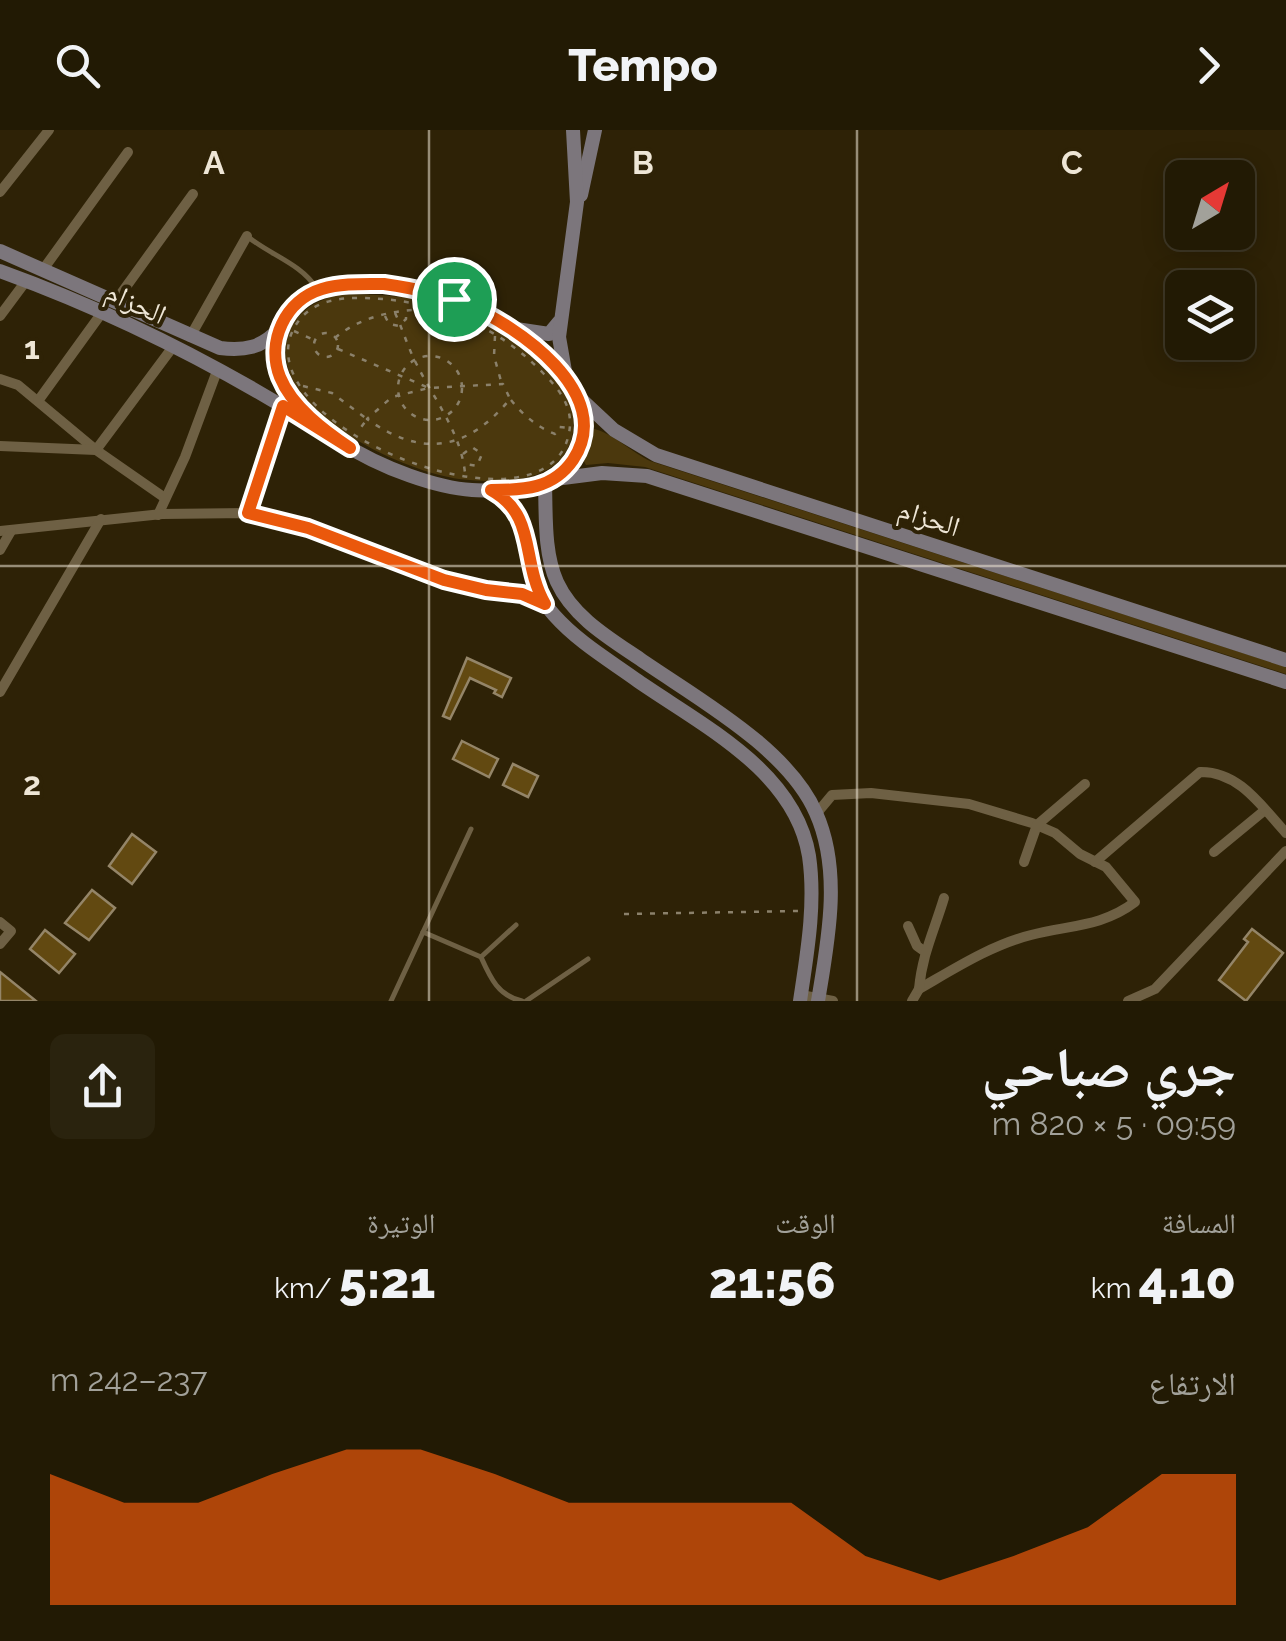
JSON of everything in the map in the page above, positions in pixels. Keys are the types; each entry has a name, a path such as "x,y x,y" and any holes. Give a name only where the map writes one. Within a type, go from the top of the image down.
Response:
{"main road":[{"path":"573,130 575,215 559,322 559,347 583,408 582,440 569,464 550,481 552,571 567,600 592,624 741,730 802,788 816,813 830,881 823,1000"},
{"path":"575,215 595,130"},
{"name":"الحزام","path":"0,251 220,348 260,346 284,328 295,306 318,290 352,284 414,288 469,305 535,346 604,421 656,455 1286,660"},
{"name":"الحزام","path":"0,272 172,348 353,442 402,474 432,484 465,483 491,490 522,490 602,473 647,476 1286,682"},
{"path":"510,328 548,334 559,322"},
{"path":"284,328 275,356 284,384 301,407 353,442"},
{"path":"491,490 510,501 518,513 534,584 545,604 584,643 741,752 777,787 793,810 805,840 810,871 811,912 800,998"}],"street":[{"path":"0,192 50,130"},
{"path":"42,271 128,152"},
{"path":"115,302 193,194"},
{"path":"190,337 247,236"},
{"path":"0,316 26,281"},
{"path":"38,401 102,314"},
{"path":"96,450 172,348"},
{"path":"158,514 217,371"},
{"path":"0,379 18,385 96,450 165,498"},
{"path":"248,513 283,406"},
{"path":"0,446 96,450"},
{"path":"0,550 6,531 158,514 248,513 308,528 444,580 522,594 545,604"},
{"path":"0,692 100,519"},
{"path":"1095,862 1200,772 1234,780 1286,834"},
{"path":"1024,862 1037,825 1086,784"},
{"path":"816,813 832,794 871,792 968,804 1055,833 1106,867 1134,902 1120,913 1073,930 1031,935 919,989"},
{"path":"1214,852 1264,810"},
{"path":"1128,1001 1154,989 1286,852"},
{"path":"912,1001 919,989 924,951 932,939 944,898"},
{"path":"0,922 11,931 0,944"},
{"path":"908,926 917,946 924,951"},
{"path":"800,998 823,1000"}],"lane":[{"path":"247,236 307,276 318,290"},
{"path":"391,1001 470,829"},
{"path":"480,956 516,925"},
{"path":"422,932 480,956 493,981 508,998 524,1001 588,959"}],"path":[{"path":"339,299 389,299 441,309 495,334 526,356 561,393 570,411 570,428 559,456 537,473 465,483 353,442 301,386 293,372 284,328 316,306 339,299"},
{"path":"335,338 352,325 385,315 441,309"},
{"path":"400,325 406,319 406,311"},
{"path":"395,313 415,361 446,416 462,455 465,483"},
{"path":"385,315 389,324 400,325"},
{"path":"284,328 315,341"},
{"path":"315,341 326,334 335,338"},
{"path":"495,334 494,356 510,399 548,431 555,434 559,426 570,428"},
{"path":"335,338 338,349"},
{"path":"315,341 315,350 321,356 333,355 338,349"},
{"path":"338,349 429,388"},
{"path":"429,356 448,362 456,370 461,384 459,400 446,416 425,420 407,410 399,394 401,375 415,361 429,356"},
{"path":"353,442 382,403 399,394 461,384 503,384"},
{"path":"301,386 332,393 367,419 409,442 433,444 456,441 478,431 510,399"},
{"path":"462,455 472,447 482,454 477,466 464,464"},
{"path":"624,914 811,912"}],"shaded area":[{"path":"339,295 420,300 466,315 508,338 547,370 568,400 574,422 567,449 557,462 528,477 476,481 406,464 344,432 298,388 287,363 288,336 296,320 315,304"},
{"path":"594,429 650,461 1286,667 1286,674 645,467 586,465 583,460"}],"building":[{"path":"467,658 511,678 502,697 470,678 450,719 443,716"},
{"path":"462,741 498,759 489,777 453,759"},
{"path":"513,764 538,776 528,797 503,785"},
{"path":"132,834 156,852 132,884 109,866"},
{"path":"92,890 115,908 89,940 65,923"},
{"path":"1252,929 1283,953 1246,1001 1219,980 1248,942 1244,939"},
{"path":"45,930 75,954 59,973 30,949"},
{"path":"0,972 36,1001 0,1001"}],"route":[{"path":"384,284 454,299 491,316 535,346 556,366 583,408 582,440 562,472 542,486 491,490 510,501 518,513 534,584 545,604 522,594 444,580 308,528 248,513 283,406 350,448 301,407 280,377 276,342 282,322 295,306 318,290 344,285 384,284"}]}
